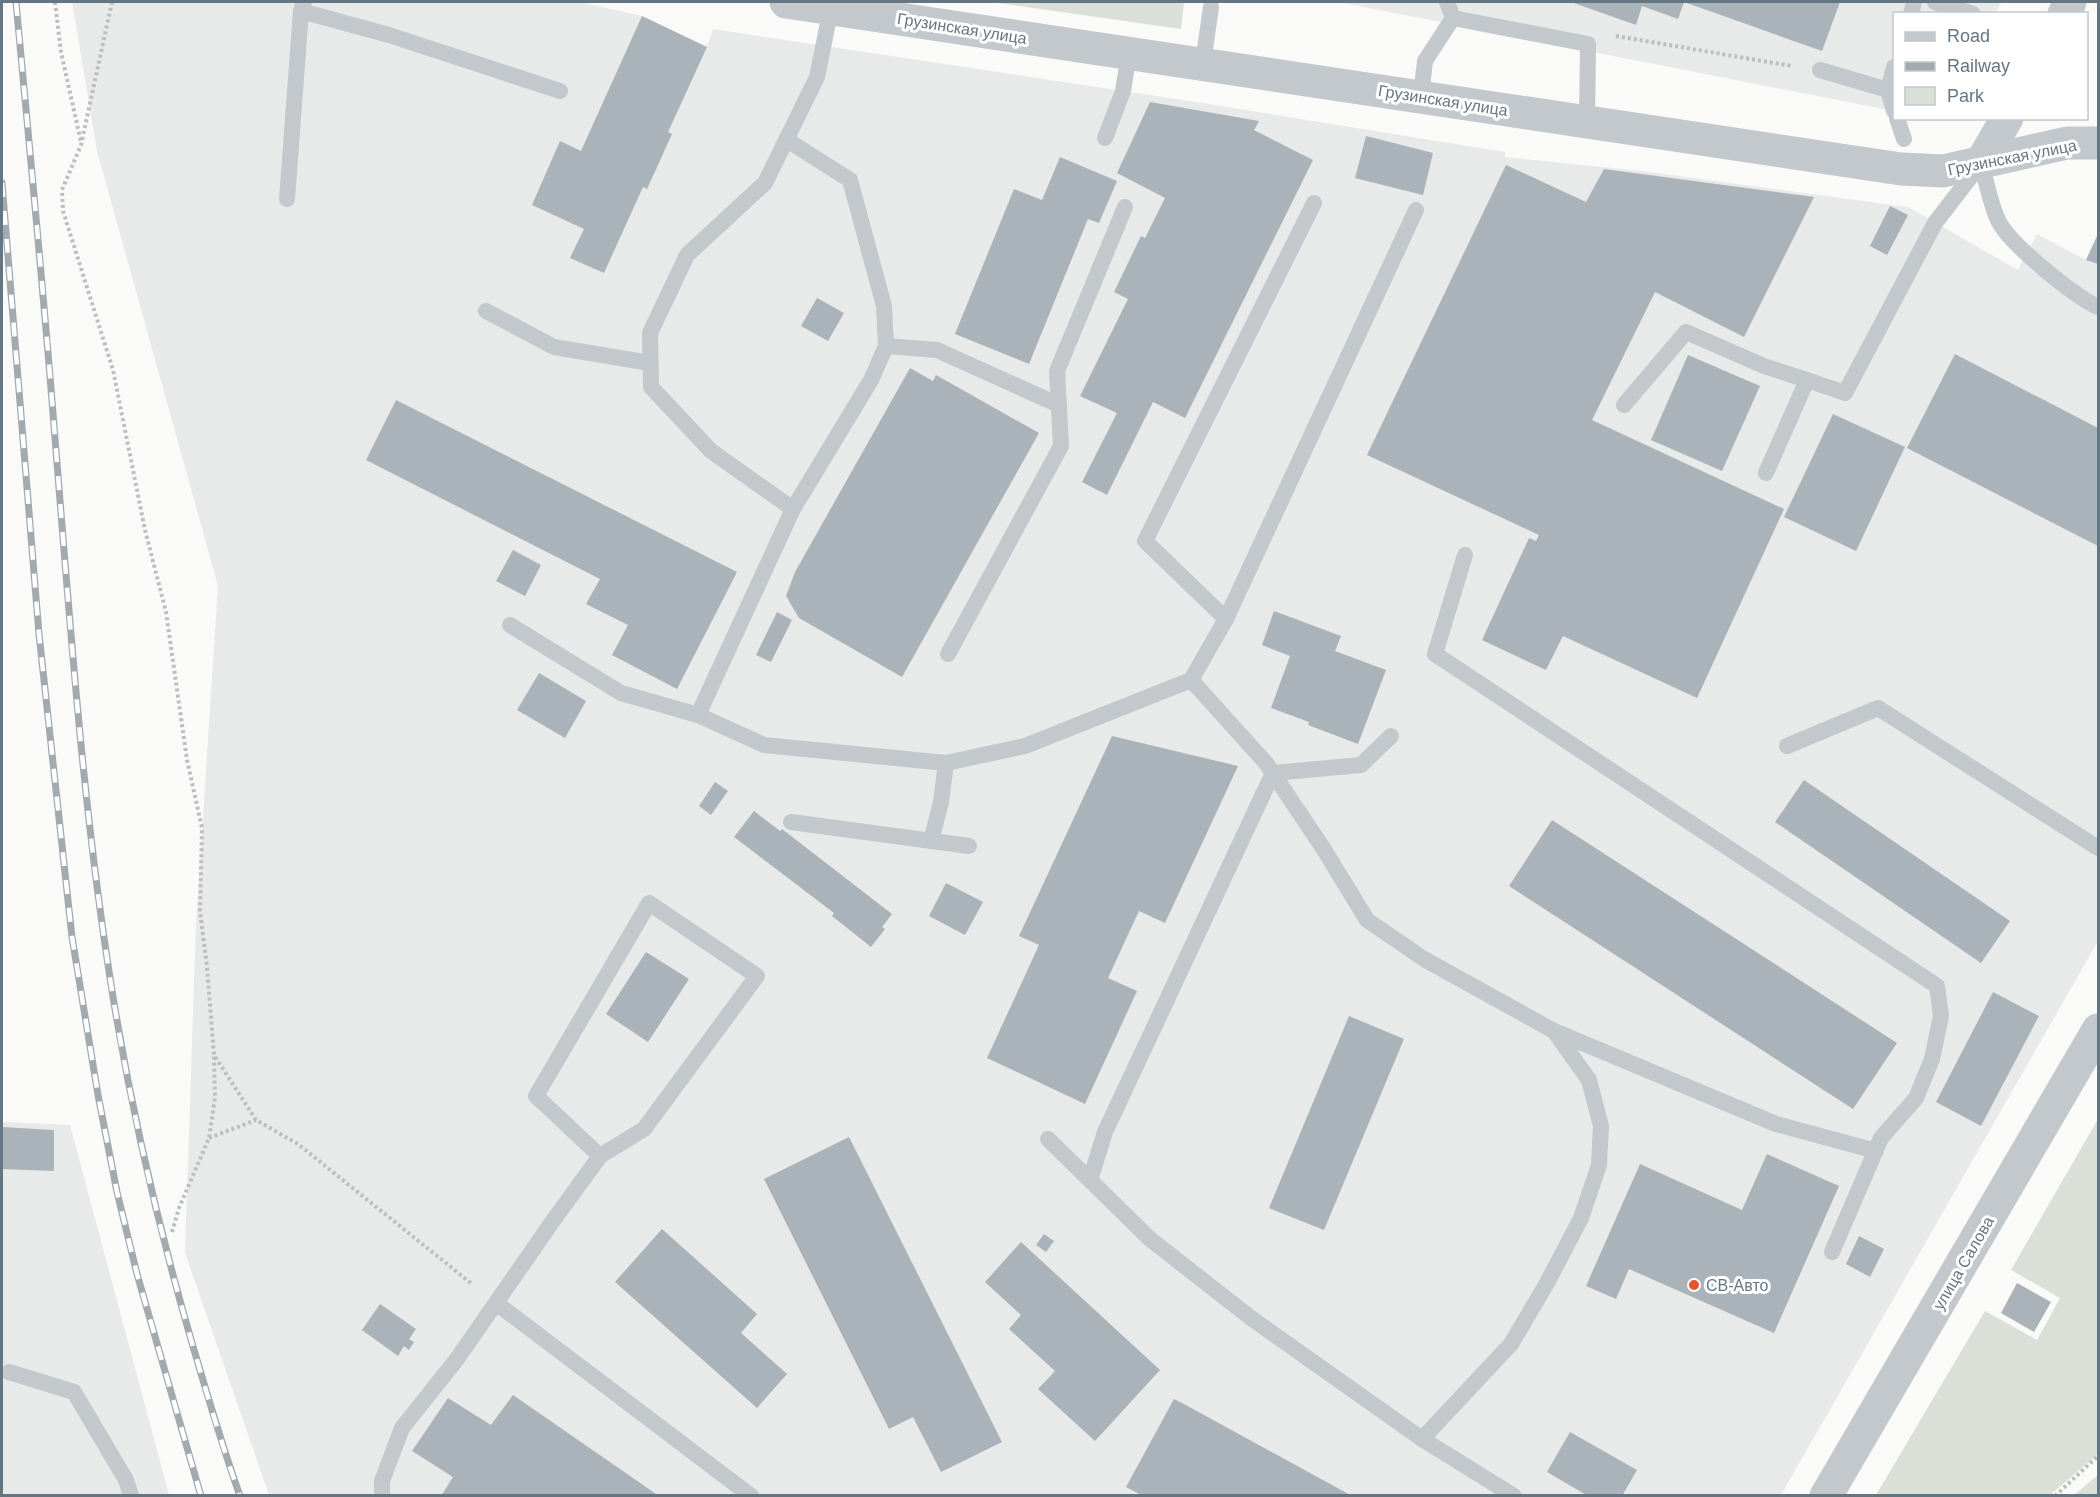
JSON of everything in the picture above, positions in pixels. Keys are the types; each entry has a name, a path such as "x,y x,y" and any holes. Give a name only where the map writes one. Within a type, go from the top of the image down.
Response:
{"street":[{"name":"Грузинская улица","path":"786,2 1901,169 1943,171 2067,143 2098,143"},
{"path":"1981,163 2006,120"},
{"name":"улица Салова","path":"1826,1496 2098,1030"}],"lane":[{"path":"1935,2 1967,12"},
{"path":"287,199 303,6 560,91"},
{"path":"1203,63 1211,7"},
{"path":"794,509 711,451 651,387 650,333 687,255 765,183 818,76 831,8"},
{"path":"1421,96 1425,61 1450,10 1588,44 1587,122"},
{"path":"1105,138 1123,91 1129,53"},
{"path":"1820,70 1888,90"},
{"path":"1893,71 1888,90 1893,108"},
{"path":"1898,120 1904,139"},
{"path":"698,715 794,509 871,380 886,346 884,306 850,180 787,140"},
{"path":"1981,163 1999,223 2026,254 2085,301 2098,307"},
{"path":"1624,405 1686,332 1764,366 1845,393 1935,222 1981,163"},
{"path":"1226,619 1145,541 1314,203"},
{"path":"948,654 1061,446 1057,371 1125,207"},
{"path":"510,624 621,693 698,715 764,745 946,763 1025,746 1191,680 1226,619 1416,210"},
{"path":"486,311 554,347 650,363"},
{"path":"886,346 937,350 1059,405"},
{"path":"1766,473 1807,380"},
{"path":"1465,555 1435,654 1936,986 1941,1016 1932,1059 1916,1098 1881,1138 1832,1252"},
{"path":"1191,680 1266,763 1323,848 1367,920 1424,959 1554,1031 1776,1124 1876,1150"},
{"path":"1787,746 1878,708 2098,848"},
{"path":"1273,773 1361,765 1391,736"},
{"path":"931,841 941,802 946,763"},
{"path":"1090,1180 1105,1132 1273,773"},
{"path":"791,822 969,846"},
{"path":"382,1496 382,1481 402,1428 458,1359 600,1156 644,1129 757,976 649,903 536,1096 600,1156"},
{"path":"1422,1439 1510,1344 1547,1283 1581,1218 1599,1165 1601,1126 1589,1080 1554,1031"},
{"path":"1048,1139 1150,1239 1251,1318 1422,1439 1514,1496"},
{"path":"496,1303 751,1496"},
{"path":"9,1372 74,1392 126,1480 131,1496"}],"path":[{"path":"55,2 61,52 81,144"},
{"path":"112,2 81,144 62,190 63,210 113,370 145,530 166,612 187,760 202,828 200,911 207,967 215,1098 209,1138 179,1208 172,1232"},
{"path":"1588,44 1608,35 1820,70"},
{"path":"214,1055 256,1120 298,1144 496,1303"},
{"path":"209,1138 256,1120"},
{"path":"2055,1496 2098,1456"}],"shaded area":[{"path":"72,2 580,2 642,16 707,47 713,29 1209,104 1505,152 1505,157 1642,171 1908,207 2018,270 2037,234 2086,260 2098,234 2098,941 1781,1495 269,1495 185,1253 196,924 218,586 97,151"},
{"path":"1338,2 2002,2 1996,12 1893,12 1893,111"},
{"path":"2,1122 70,1125 169,1495 2,1496"}],"green space":[{"path":"992,2 1184,2 1181,29"},
{"path":"2098,1119 2098,1454 2050,1495 1876,1495 1985,1311 2037,1340 2060,1298 2011,1270"},
{"path":"2098,1475 2098,1495 2074,1495"}],"building":[{"path":"1571,2 1684,2 1678,19 1642,6 1636,25"},
{"path":"1684,2 1840,2 1822,51"},
{"path":"642,16 707,47 668,132 672,134 647,189 643,187 604,273 570,258 584,229 532,205 560,141 581,151"},
{"path":"1150,102 1259,121 1254,130 1313,160 1185,418 1153,402 1107,495 1082,482 1117,413 1080,396 1128,299 1114,292 1141,236 1145,238 1165,198 1117,173"},
{"path":"1366,136 1433,153 1423,195 1355,178"},
{"path":"1060,157 1117,181 1099,223 1088,219 1029,364 955,334 1014,189 1042,200"},
{"path":"1506,165 1586,202 1604,169 1814,197 1744,337 1655,292 1592,420 1784,509 1697,698 1563,636 1546,670 1482,640 1529,538 1536,541 1539,535 1367,455"},
{"path":"1890,206 1908,215 1887,255 1870,246"},
{"path":"2098,234 2098,264 2086,260"},
{"path":"817,298 844,313 828,341 801,326"},
{"path":"1955,354 2098,428 2098,546 1907,448"},
{"path":"1688,355 1760,386 1722,471 1651,440"},
{"path":"910,368 933,381 936,375 1039,433 902,677 799,618 786,596 795,572"},
{"path":"396,400 737,572 677,689 612,655 628,625 586,604 600,579 366,460"},
{"path":"1833,414 1905,447 1856,551 1784,517"},
{"path":"513,550 541,565 525,596 496,581"},
{"path":"1274,611 1341,636 1335,651 1386,670 1358,744 1271,708 1290,656 1262,645"},
{"path":"777,612 792,620 771,662 756,655"},
{"path":"539,673 586,701 565,738 517,710"},
{"path":"1112,736 1238,766 1165,923 1139,911 1108,978 1137,991 1085,1104 987,1058 1039,945 1019,936"},
{"path":"1804,780 2010,921 1981,963 1775,822"},
{"path":"715,782 728,791 711,815 699,806"},
{"path":"754,811 780,831 782,829 892,914 882,927 885,929 871,947 832,916 834,913 734,837"},
{"path":"1552,820 1897,1043 1853,1109 1509,886"},
{"path":"946,883 983,902 965,935 929,916"},
{"path":"646,952 689,979 648,1042 606,1014"},
{"path":"1993,992 2039,1016 1981,1126 1936,1102"},
{"path":"1349,1016 1404,1039 1324,1230 1269,1208"},
{"path":"2,1127 54,1130 54,1171 2,1169"},
{"path":"849,1137 1002,1442 941,1472 913,1417 889,1429 764,1179"},
{"path":"1767,1154 1839,1186 1774,1333 1629,1269 1616,1299 1586,1286 1640,1164 1742,1210"},
{"path":"662,1229 757,1314 741,1333 787,1374 757,1408 615,1282"},
{"path":"1044,1234 1054,1241 1046,1252 1036,1245"},
{"path":"1859,1236 1884,1249 1870,1277 1846,1264"},
{"path":"1021,1242 1160,1370 1095,1441 1038,1389 1055,1371 1009,1329 1021,1315 985,1282"},
{"path":"2017,1283 2051,1302 2034,1332 2001,1313"},
{"path":"380,1304 416,1329 409,1339 414,1342 409,1350 404,1346 398,1356 362,1330"},
{"path":"513,1395 659,1496 441,1496 453,1477 412,1451 448,1398 491,1425"},
{"path":"1174,1399 1352,1496 1143,1496 1126,1487"},
{"path":"1570,1432 1637,1470 1622,1496 1588,1496 1547,1472"}],"railway":[{"path":"16,2 78,719 104,937 139,1135 159,1219 192,1343 240,1496"},
{"path":"2,183 39,634 72,937 98,1095 117,1192 137,1274 201,1496"}],"place":[{"name":"СВ-Авто","path":"1694,1285"}]}
